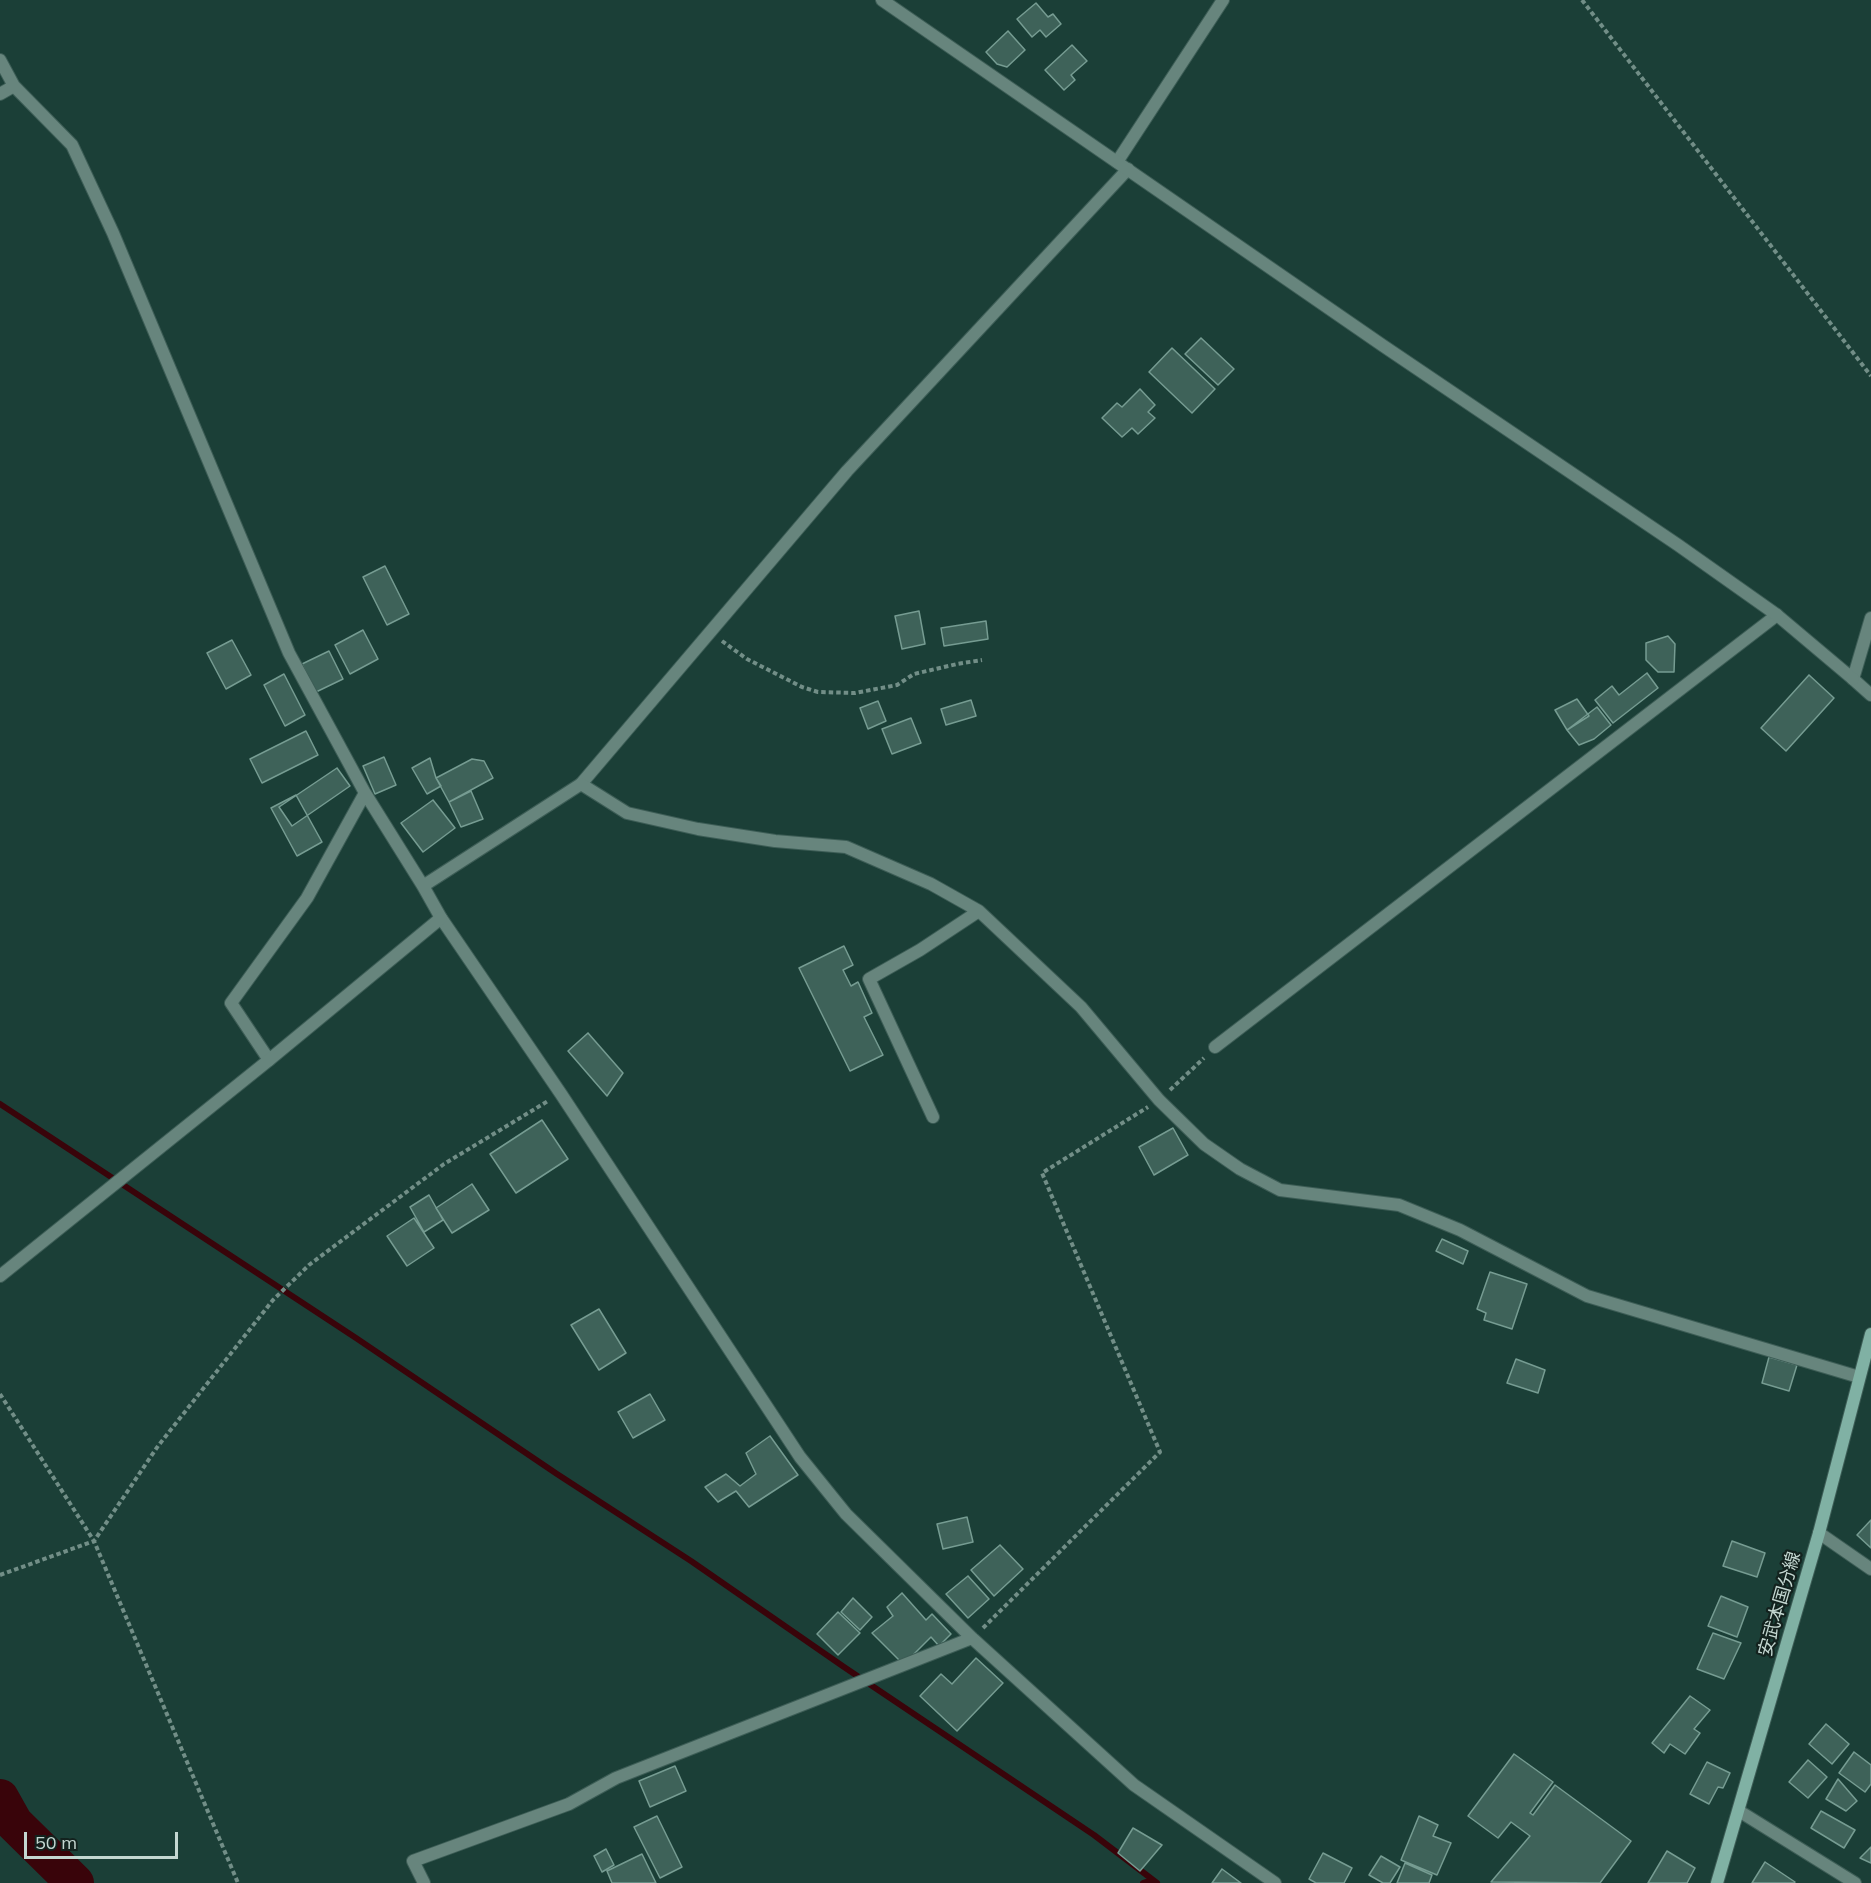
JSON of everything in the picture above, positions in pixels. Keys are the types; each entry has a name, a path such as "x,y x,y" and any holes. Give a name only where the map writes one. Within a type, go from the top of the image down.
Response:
{"main road":[{"name":"安武本国分線","path":"1717,1883 1819,1533 1871,1334"}],"street":[{"path":"882,0 1777,615 1871,695"},
{"path":"423,886 581,784 847,471 1122,165 1223,0"},
{"path":"0,60 14,86 72,145 113,233 289,653 365,793 441,918 561,1094 800,1457 846,1514 972,1638 1134,1785 1275,1883"},
{"path":"0,94 14,86"},
{"path":"1215,1047 1777,615"},
{"path":"1853,679 1871,618"},
{"path":"581,784 627,813 709,831 776,841 846,847 931,884 979,911 1081,1007 1159,1100 1204,1144 1240,1168 1280,1190 1399,1205 1460,1230 1587,1296 1859,1377"},
{"path":"269,1060 231,1003 308,898 365,793"},
{"path":"933,1117 869,979 920,950 979,911"},
{"path":"0,1276 269,1060 441,918"},
{"path":"1819,1533 1871,1569"},
{"path":"424,1883 413,1861 569,1804 616,1778 972,1638"},
{"path":"1739,1811 1855,1883"}],"path":[{"path":"1582,0 1871,376"},
{"path":"709,632 747,659 802,687 818,692 855,693 897,685 914,674 982,660"},
{"path":"972,1638 1160,1452 1042,1173 1159,1100 1215,1047"},
{"path":"0,1575 93,1541 158,1446 273,1300 309,1265 444,1164 561,1094"},
{"path":"0,1394 93,1541 238,1883"}],"building":[{"path":"1036,3 1048,17 1053,14 1061,24 1046,37 1040,30 1032,37 1017,19"},
{"path":"1008,31 1025,50 1007,67 997,64 986,52"},
{"path":"1072,45 1087,61 1071,75 1075,80 1064,90 1045,70"},
{"path":"1201,338 1234,369 1218,385 1185,354"},
{"path":"1172,348 1215,389 1192,413 1149,372"},
{"path":"1140,389 1155,405 1148,412 1155,418 1138,434 1132,428 1122,437 1102,418 1117,403 1122,407"},
{"path":"385,566 409,614 387,625 363,577"},
{"path":"919,611 925,644 902,649 895,616"},
{"path":"986,621 988,639 944,646 941,628"},
{"path":"363,630 378,659 350,674 335,645"},
{"path":"1668,636 1675,644 1674,672 1658,672 1646,660 1646,643"},
{"path":"232,640 251,675 226,689 207,653"},
{"path":"329,651 343,679 316,692 302,664"},
{"path":"1647,673 1658,688 1613,723 1595,700 1612,686 1619,695"},
{"path":"284,674 305,715 285,726 264,685"},
{"path":"1809,675 1834,698 1786,751 1761,728"},
{"path":"1577,699 1589,716 1567,730 1555,710"},
{"path":"971,700 976,716 946,725 941,709"},
{"path":"878,701 886,721 868,729 860,708"},
{"path":"1597,707 1611,725 1594,739 1579,745 1567,730"},
{"path":"911,718 921,743 892,754 882,729"},
{"path":"306,731 318,755 262,783 250,759"},
{"path":"384,757 396,785 375,794 363,766"},
{"path":"430,758 441,786 427,794 412,768"},
{"path":"472,759 484,761 493,778 449,802 436,778"},
{"path":"337,768 350,786 292,826 279,807"},
{"path":"471,791 483,819 461,827 449,802"},
{"path":"296,795 322,842 297,856 271,808"},
{"path":"433,800 455,828 423,852 401,823"},
{"path":"844,946 853,965 843,970 851,986 858,982 872,1013 864,1017 883,1055 850,1071 799,968"},
{"path":"588,1033 623,1073 607,1096 568,1051"},
{"path":"542,1120 568,1159 516,1193 490,1154"},
{"path":"1173,1128 1188,1155 1154,1175 1139,1147"},
{"path":"472,1184 489,1210 452,1233 436,1208"},
{"path":"429,1195 443,1220 424,1232 410,1207"},
{"path":"414,1218 434,1248 407,1266 387,1236"},
{"path":"1442,1239 1468,1251 1463,1264 1436,1251"},
{"path":"1490,1272 1527,1284 1512,1329 1484,1320 1486,1313 1477,1309"},
{"path":"599,1309 626,1353 599,1370 571,1325"},
{"path":"1769,1357 1797,1365 1789,1391 1762,1383"},
{"path":"1516,1359 1545,1370 1538,1393 1507,1383"},
{"path":"650,1394 665,1420 633,1438 618,1412"},
{"path":"770,1436 798,1475 749,1507 736,1491 718,1502 705,1487 726,1474 740,1486 756,1474 746,1453"},
{"path":"967,1517 973,1542 943,1549 937,1524"},
{"path":"1871,1520 1871,1548 1857,1535"},
{"path":"1732,1541 1765,1553 1757,1577 1723,1566"},
{"path":"1000,1545 1023,1569 994,1596 971,1570"},
{"path":"968,1576 989,1599 968,1618 946,1594"},
{"path":"902,1593 926,1620 932,1614 951,1634 939,1646 931,1637 911,1657 901,1662 872,1633 893,1616 887,1607"},
{"path":"1721,1596 1748,1607 1737,1637 1708,1626"},
{"path":"853,1598 872,1617 860,1630 841,1612"},
{"path":"838,1612 860,1633 838,1655 817,1634"},
{"path":"1713,1633 1741,1643 1724,1679 1697,1669"},
{"path":"976,1658 1003,1683 957,1731 920,1696 941,1674 952,1684"},
{"path":"1690,1696 1710,1710 1694,1729 1700,1733 1685,1754 1670,1744 1664,1753 1652,1743"},
{"path":"1826,1724 1849,1744 1832,1764 1809,1744"},
{"path":"1854,1752 1871,1765 1871,1784 1865,1792 1839,1773"},
{"path":"1514,1754 1553,1782 1530,1813 1533,1815 1555,1785 1631,1841 1600,1883 1491,1882 1530,1836 1511,1822 1498,1838 1468,1816"},
{"path":"1808,1760 1827,1777 1808,1798 1789,1782"},
{"path":"1707,1762 1730,1773 1723,1788 1718,1787 1709,1804 1690,1794"},
{"path":"675,1766 686,1791 650,1807 639,1781"},
{"path":"1838,1779 1857,1801 1846,1811 1826,1799"},
{"path":"1821,1811 1855,1830 1844,1848 1811,1828"},
{"path":"657,1816 682,1867 660,1878 634,1827"},
{"path":"1419,1816 1438,1825 1433,1836 1451,1843 1437,1875 1401,1860"},
{"path":"1133,1828 1162,1845 1140,1871 1118,1853"},
{"path":"1871,1847 1871,1863 1860,1858"},
{"path":"606,1849 614,1865 602,1872 594,1856"},
{"path":"1667,1851 1695,1868 1687,1883 1648,1883"},
{"path":"1323,1853 1352,1868 1344,1883 1316,1883 1309,1879"},
{"path":"642,1854 656,1883 612,1883 607,1871"},
{"path":"1381,1856 1400,1867 1390,1883 1383,1883 1369,1875"},
{"path":"1765,1862 1795,1882 1752,1883"},
{"path":"1405,1863 1432,1875 1429,1883 1397,1883"},
{"path":"1222,1869 1241,1883 1212,1883"}],"waterway":[{"path":"0,1104 691,1561 1094,1835 1157,1883"},
{"path":"0,1798 14,1823 75,1883"},
{"path":"1143,1883 1152,1880"}]}
